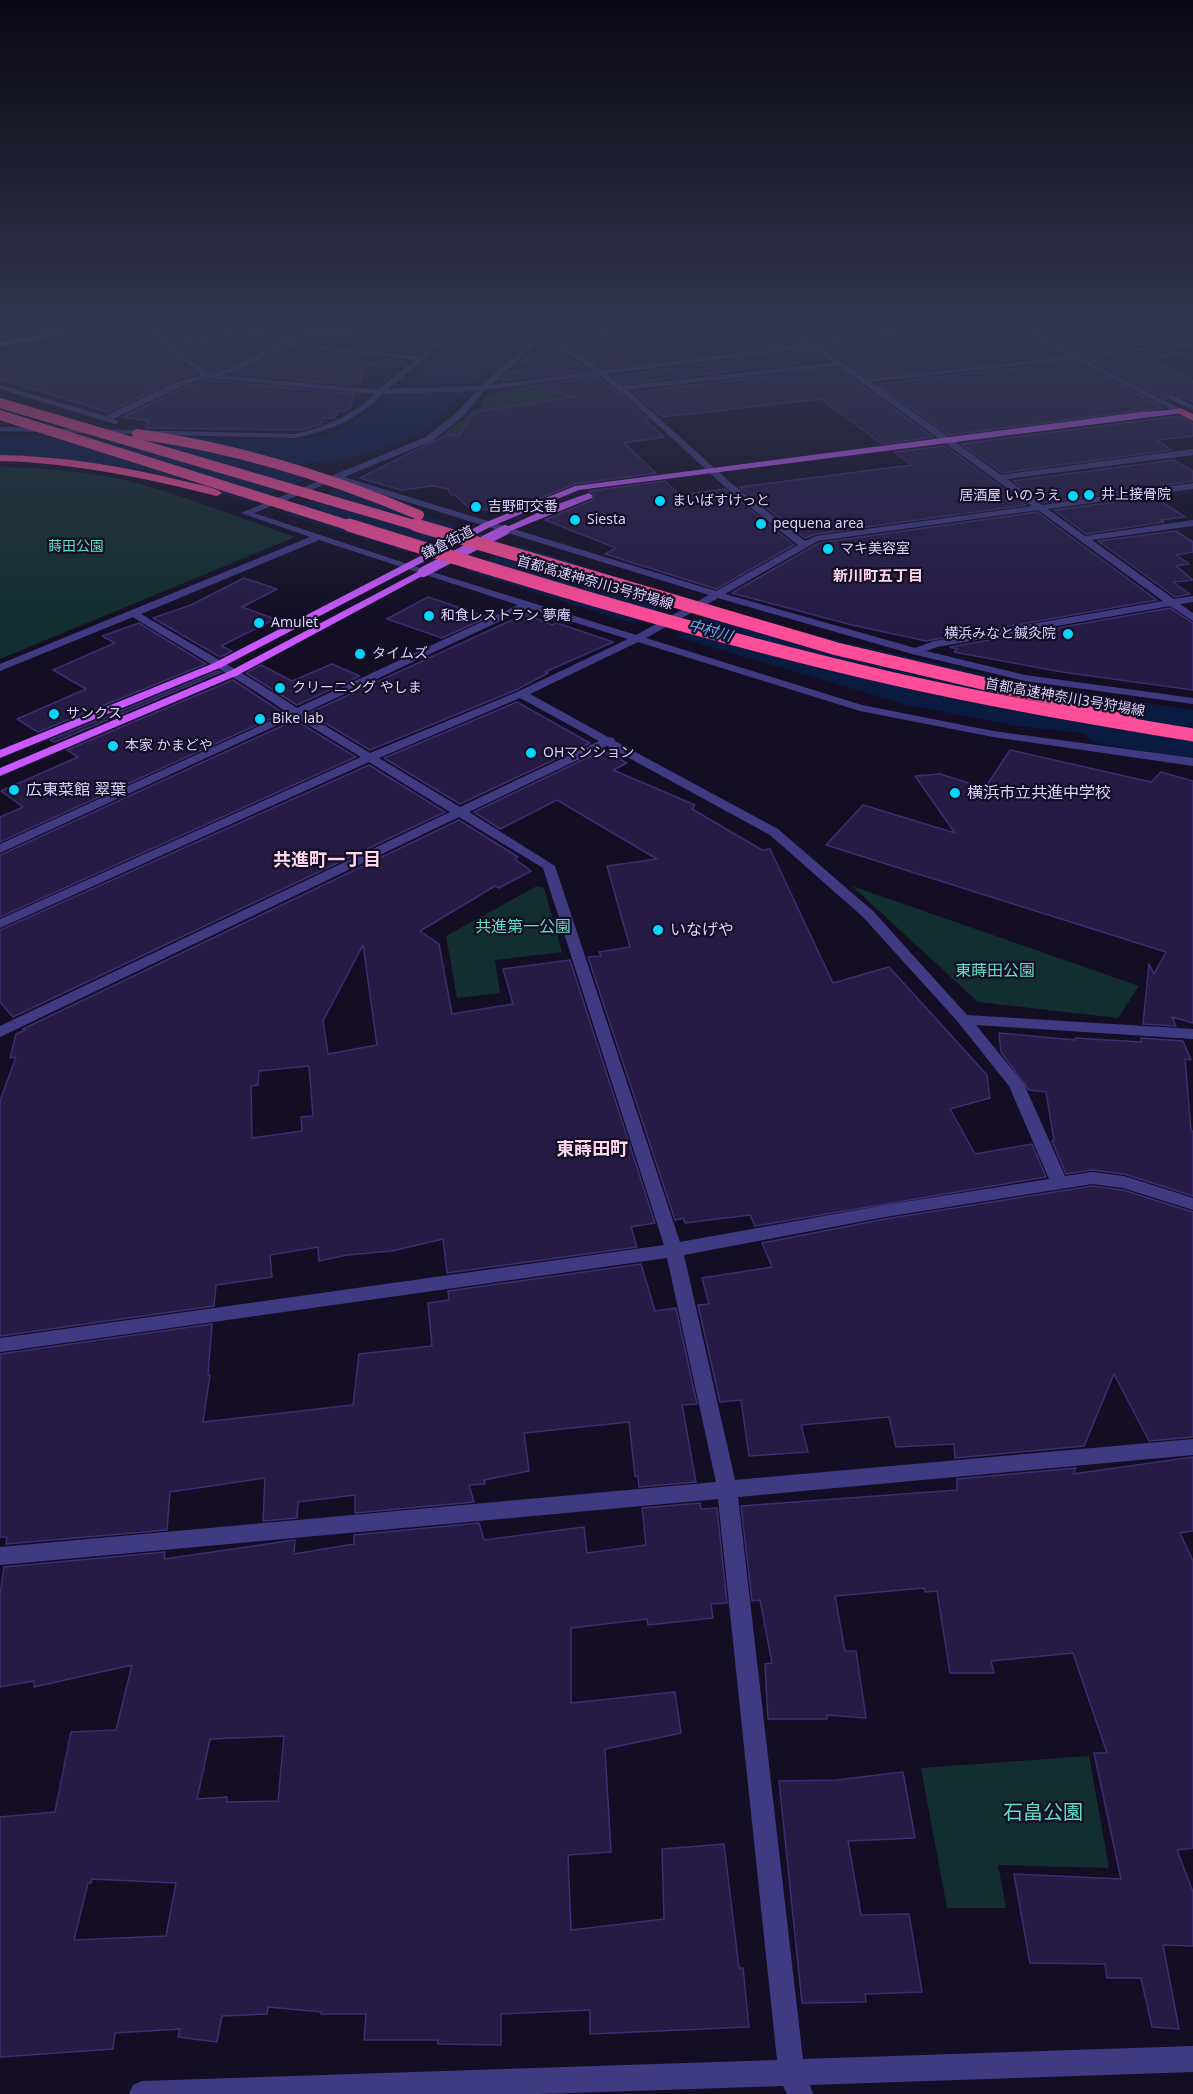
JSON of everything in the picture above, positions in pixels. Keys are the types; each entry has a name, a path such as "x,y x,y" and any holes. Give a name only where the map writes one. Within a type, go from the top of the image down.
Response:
{"highway":[{"name":"首都高速神奈川3号狩場線","path":"49,431 380,536 618,607 818,661 938,689 1083,717 1193,735"},
{"name":"首都高速神奈川3号狩場線","path":"94,431 761,628 912,668 988,685 1193,723"},
{"path":"124,431 180,440 364,492 419,515 761,628"},
{"path":"0,458 78,462 171,480 417,554 618,607"}],"main road":[{"name":"鎌倉街道","path":"0,754 226,669 407,567 487,525 578,488 1020,431"},
{"name":"鎌倉街道","path":"0,772 226,669 505,530 558,507 603,493 1097,431"}],"street":[{"path":"74,431 296,436 321,431"},
{"path":"158,431 173,433"},
{"path":"439,431 429,439 246,513 407,567 860,708 993,734 1193,762"},
{"path":"668,431 719,478 804,545"},
{"path":"932,431 1193,618"},
{"path":"998,478 1193,452"},
{"path":"336,477 804,621 916,652 1025,678 1193,701"},
{"path":"0,924 371,757 521,694 637,639 716,593 816,540 1193,486"},
{"path":"1082,539 1193,523"},
{"path":"0,668 316,538"},
{"path":"916,652 934,644 1193,599"},
{"path":"0,849 528,604"},
{"path":"133,613 549,866 674,1250 727,1489 795,2083"},
{"path":"521,694 610,740 774,832 868,914 963,1019 1016,1084 1060,1184"},
{"path":"1,1032 610,740"},
{"path":"963,1019 1193,1034"},
{"path":"0,1345 674,1250 885,1211 1092,1178 1124,1182 1193,1204"},
{"path":"0,1556 1193,1447"},
{"path":"142,2094 795,2083 1193,2059"}],"green space":[{"path":"447,431 487,431 468,438 444,433"},
{"name":"蒔田公園","path":"0,467 65,471 129,481 192,500 295,537 0,659"},
{"name":"共進第一公園","path":"537,886 544,888 562,952 495,960 500,993 457,998 446,936"},
{"name":"東蒔田公園","path":"852,886 1139,986 1118,1018 978,1002"},
{"name":"石畠公園","path":"1089,1756 1109,1868 998,1865 1006,1908 947,1908 921,1768"}],"water":[{"path":"337,431 422,431 393,445 354,456 272,466 757,622 1043,688 1193,710 1193,745 1018,726 908,705 670,635 149,471 72,460 0,458 0,436 107,434 227,439 306,439 330,435"}],"pier":[{"path":"314,476 343,486 275,515 245,505"},
{"path":"462,523 519,542 461,573 400,554"},
{"path":"679,594 720,607 674,639 631,626"}],"building":[{"path":"462,431 657,431 664,437 624,443 656,473 575,484 516,508 509,505 474,512 455,495 451,495 448,489 433,486 401,490 360,478 448,434 458,437"},
{"path":"864,431 924,431 933,437 882,444"},
{"path":"943,431 983,431 949,435"},
{"path":"1064,431 1193,431 1193,436 1157,440 1172,450 1002,473 961,444"},
{"path":"945,446 1026,505 816,534 805,538 740,487 912,465 894,452"},
{"path":"1173,460 1193,471 1193,481 1043,503 1013,481"},
{"path":"665,481 680,495 725,489 794,545 716,589 605,554 616,548 545,520 593,500 595,495 589,491"},
{"path":"1154,497 1185,517 1086,534 1054,510"},
{"path":"1037,512 1157,600 926,641 852,625 732,593 819,543"},
{"path":"1176,531 1193,542 1193,552 1176,555 1189,564 1176,566 1193,580 1173,582 1190,594 1175,597 1098,541"},
{"path":"244,578 277,589 242,607 275,619 221,646 232,651 220,657 153,618 191,605"},
{"path":"428,597 488,617 442,638 387,619"},
{"path":"1170,608 1193,623 1193,690 1062,672 954,652 957,649 950,647"},
{"path":"525,614 552,625 557,623 613,642 545,672 548,673 516,690 370,750 309,713"},
{"path":"139,623 206,664 38,732 17,719 86,689 53,670 115,643 102,636"},
{"path":"332,664 360,676 297,705 246,673 261,665 292,681"},
{"path":"218,671 221,672 55,742 50,740"},
{"path":"233,680 283,713 0,842 0,817 23,807 1,791 78,757 67,750"},
{"path":"517,702 590,743 460,804 384,758"},
{"path":"295,720 356,757 0,917 0,855"},
{"path":"603,750 627,763 613,770 695,805 692,809 762,850 770,849 833,983 889,967 987,1075 990,1098 950,1109 975,1154 1032,1144 1046,1177 755,1226 750,1215 685,1223 683,1218 675,1220 588,957 601,956 599,952 630,947 607,866 657,859 557,800 500,829 474,812"},
{"path":"1010,750 1151,782 1161,772 1193,781 1193,1023 1172,1017 1176,1026 1143,1024 1149,964 1154,974 1166,952 826,845 863,805 955,833 915,776 940,774 985,788"},
{"path":"369,765 445,812 13,1017 0,1002 0,930"},
{"path":"459,820 518,857 515,859 531,871 499,888 495,886 420,931 439,944 452,1014 513,1004 503,969 570,960 655,1223 631,1227 637,1247 447,1273 443,1239 392,1251 347,1255 319,1261 318,1247 270,1255 272,1277 216,1285 214,1306 0,1336 0,1101 16,1057 10,1058 16,1034 25,1030 23,1029","holes":["363,945 377,1045 328,1054 323,1021","309,1066 313,1116 301,1117 302,1131 252,1138 251,1086 258,1085 259,1071"]},
{"path":"999,1033 1075,1040 1075,1038 1141,1042 1141,1038 1183,1041 1191,1060 1185,1059 1191,1131 1193,1131 1193,1196 1124,1174 1092,1170 1066,1174 1052,1141 1054,1140 1046,1092 1029,1090 1001,1052"},
{"path":"1092,1186 1123,1190 1193,1212 1193,1437 1149,1441 1114,1374 1084,1446 955,1458 954,1444 896,1447 889,1417 801,1425 808,1452 749,1456 741,1400 720,1402 698,1305 709,1304 702,1278 772,1267 762,1243 885,1219"},
{"path":"641,1264 655,1311 676,1308 697,1404 682,1405 696,1482 639,1487 638,1476 635,1476 629,1422 524,1433 529,1471 484,1480 485,1484 469,1485 474,1502 355,1513 355,1495 298,1502 297,1518 263,1521 265,1478 170,1492 167,1530 6,1544 7,1537 0,1537 0,1354 212,1324 208,1375 210,1375 203,1422 353,1405 359,1354 432,1346 428,1303 449,1300 448,1291"},
{"path":"1193,1457 1193,1531 1180,1533 1193,1561 1193,1848 1177,1850 1193,1892 1193,1946 1163,1945 1179,2029 1152,2027 1141,1978 1107,1978 1105,1964 1030,1963 1014,1874 1121,1879 1094,1753 1107,1753 1073,1653 991,1661 994,1673 950,1673 937,1591 925,1592 924,1588 835,1596 845,1651 856,1651 866,1718 827,1715 827,1719 768,1719 765,1664 772,1663 760,1600 752,1601 741,1506 957,1490 957,1479 1076,1468 1073,1474"},
{"path":"700,1503 701,1509 717,1508 727,1603 711,1604 713,1618 648,1625 647,1619 571,1628 571,1703 675,1692 681,1733 605,1749 611,1852 568,1855 571,1930 664,1919 662,1849 724,1844 739,1968 743,1968 749,2027 590,2034 590,2010 501,2014 501,2045 438,2044 438,2040 364,2040 366,2014 321,2014 322,2012 268,2007 267,2014 222,2016 217,2042 178,2037 180,2029 115,2033 113,2049 0,2057 0,1817 55,1812 71,1732 116,1730 132,1665 34,1687 34,1681 0,1687 0,1596 4,1567 165,1552 164,1559 295,1540 294,1554 354,1544 354,1535 479,1523 484,1540 584,1527 587,1553 646,1545 642,1508","holes":["284,1736 278,1801 227,1802 227,1797 197,1799 210,1739","92,1879 176,1883 166,1936 74,1940 88,1883 91,1883"]},
{"path":"903,1772 915,1838 848,1841 861,1915 909,1914 922,1992 865,1994 866,2002 802,2003 779,1781 836,1780"}],"waterway":[{"name":"中村川","path":"1107,732 1193,745"}],"place":[{"name":"井上接骨院","path":"1089,495"},
{"name":"居酒屋 いのうえ","path":"1073,496"},
{"name":"まいばすけっと","path":"660,501"},
{"name":"吉野町交番","path":"476,507"},
{"name":"Siesta","path":"575,520"},
{"name":"pequena area","path":"761,524"},
{"name":"マキ美容室","path":"828,549"},
{"name":"和食レストラン 夢庵","path":"429,616"},
{"name":"Amulet","path":"259,623"},
{"name":"横浜みなと鍼灸院","path":"1068,634"},
{"name":"タイムズ","path":"360,654"},
{"name":"クリーニング やしま","path":"280,688"},
{"name":"サンクス","path":"54,714"},
{"name":"Bike lab","path":"260,719"},
{"name":"本家 かまどや","path":"113,746"},
{"name":"OHマンション","path":"531,753"},
{"name":"広東菜館 翠葉","path":"14,790"},
{"name":"横浜市立共進中学校","path":"955,793"},
{"name":"いなげや","path":"658,930"}],"district":[{"name":"新川町五丁目","path":"878,577"},
{"name":"共進町一丁目","path":"327,861"},
{"name":"東蒔田町","path":"592,1150"}]}
